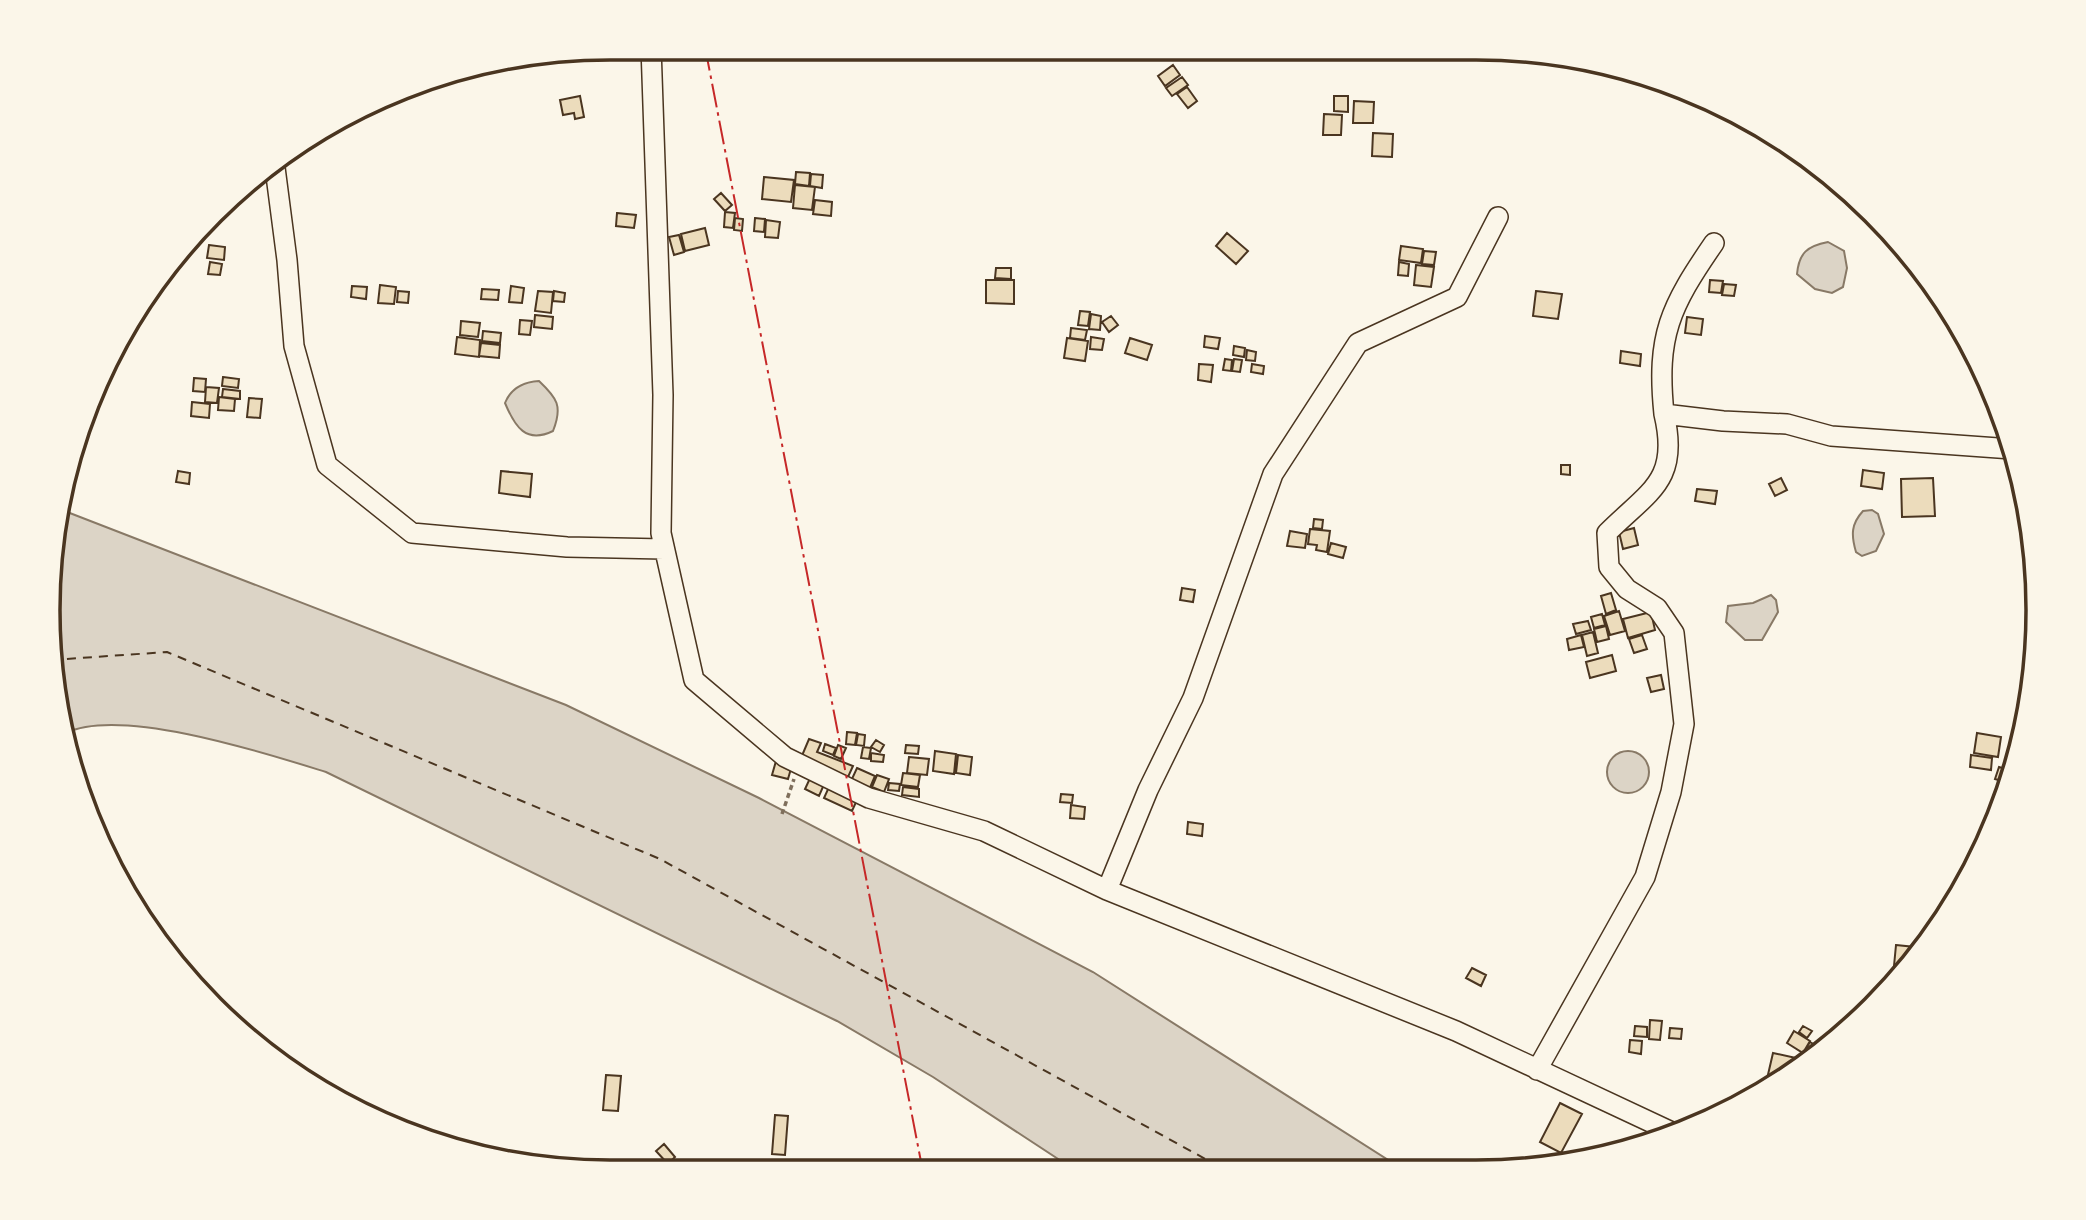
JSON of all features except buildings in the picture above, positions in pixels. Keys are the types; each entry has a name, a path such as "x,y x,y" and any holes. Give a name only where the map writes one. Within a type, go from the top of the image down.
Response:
{"street":[{"path":"651,60 663,395 661,533 694,680 769,746 869,798 984,831 1107,890 1456,1031 1662,1128"},
{"path":"276,172 288,260 294,346 327,465 412,533 567,547 664,549"},
{"path":"1107,890 1148,790 1193,698 1273,474 1358,343 1457,297 1498,216"},
{"path":"1537,1070 1645,877 1671,792 1684,724 1674,633 1657,608 1627,589 1609,567 1607,533 1653,491 1670,457 1661,380 1665,333 1685,286 1714,243"},
{"path":"1664,414 1723,421 1787,424 1831,436 2002,448"}],"path":[{"path":"782,814 800,764"}],"shaded area":[{"path":"1828,242 1844,251 1847,268 1843,287 1832,293 1815,289 1797,274 1805,252"},
{"path":"539,381 550,392 558,409 553,431 544,435 523,431 517,426 505,403 518,387"},
{"path":"1872,510 1878,514 1884,534 1876,551 1862,556 1856,552 1853,530 1863,511"},
{"path":"68,512 566,705 759,798 1093,972 1388,1160 1060,1160 933,1077 837,1021 326,772 195,736 122,725 91,726 73,731 64,682 60,610 64,538"},
{"path":"1771,595 1776,600 1778,612 1762,640 1745,640 1726,622 1728,606 1753,603"},
{"path":"1628,751 1643,757 1649,772 1643,787 1628,793 1613,787 1607,772 1613,757"}],"ferry route":[{"path":"62,659 167,652 660,859 1207,1160"}],"power":[{"path":"708,60 921,1160"}]}
